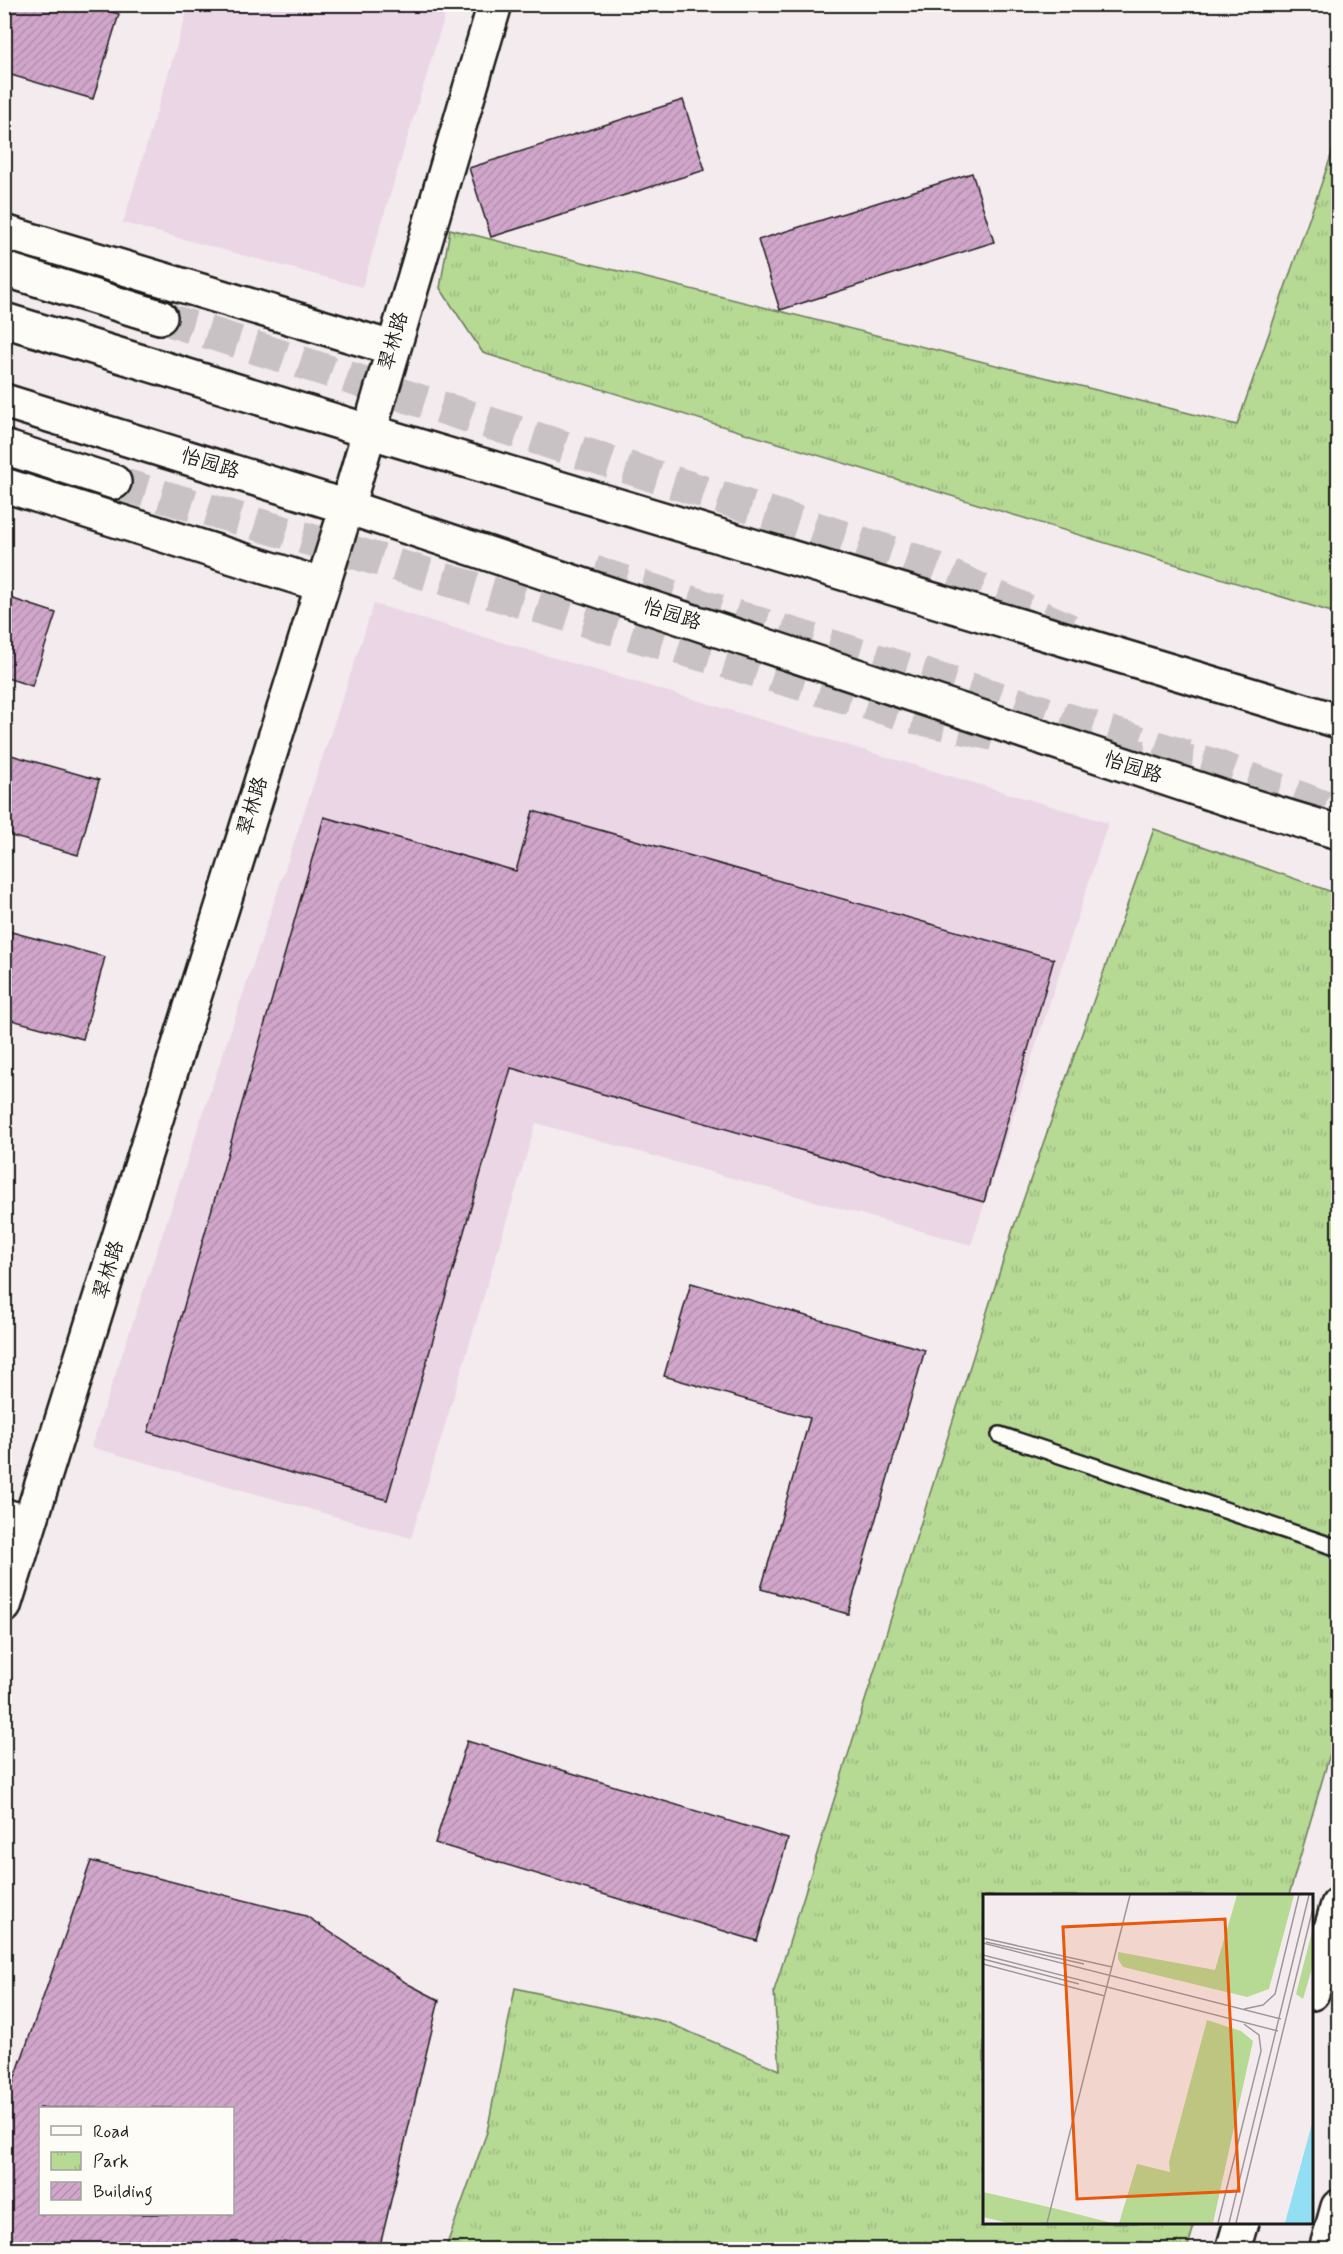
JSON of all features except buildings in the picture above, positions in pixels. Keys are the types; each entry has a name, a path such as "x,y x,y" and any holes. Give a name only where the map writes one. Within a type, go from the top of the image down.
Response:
{"main road":[{"name":"翠林路","path":"4,1606 18,1517 347,507 495,4"},
{"path":"4,232 392,348"},
{"path":"4,270 160,317"},
{"path":"4,320 1338,721"},
{"name":"怡园路","path":"4,401 347,507 1225,798 1338,832"},
{"path":"4,447 114,482"},
{"path":"4,485 322,585"},
{"path":"1225,798 1338,840"},
{"path":"1313,1986 1338,1905"},
{"path":"1326,2250 1338,2207"},
{"path":"1233,2250 1241,2224"}],"lane":[{"path":"1000,1435 1338,1548"}],"shaded area":[{"path":"189,5 448,5 362,287 123,223"},
{"path":"374,604 1108,823 971,1245 536,1123 411,1538 91,1447"}],"green space":[{"path":"1338,136 1338,614 483,353 440,288 450,229 1237,425"},
{"path":"1154,829 1338,894 1338,1726 1289,1894 983,1894 983,2224 1195,2224 1187,2249 445,2250 487,2132 515,1988 666,2022 780,2070 774,1991 1013,1229"}],"tunnel":[{"path":"160,317 918,561 1070,630"},
{"path":"114,482 913,717 1001,736"},
{"path":"594,572 1211,764 1338,812"},
{"path":"1111,753 1211,764"}]}
